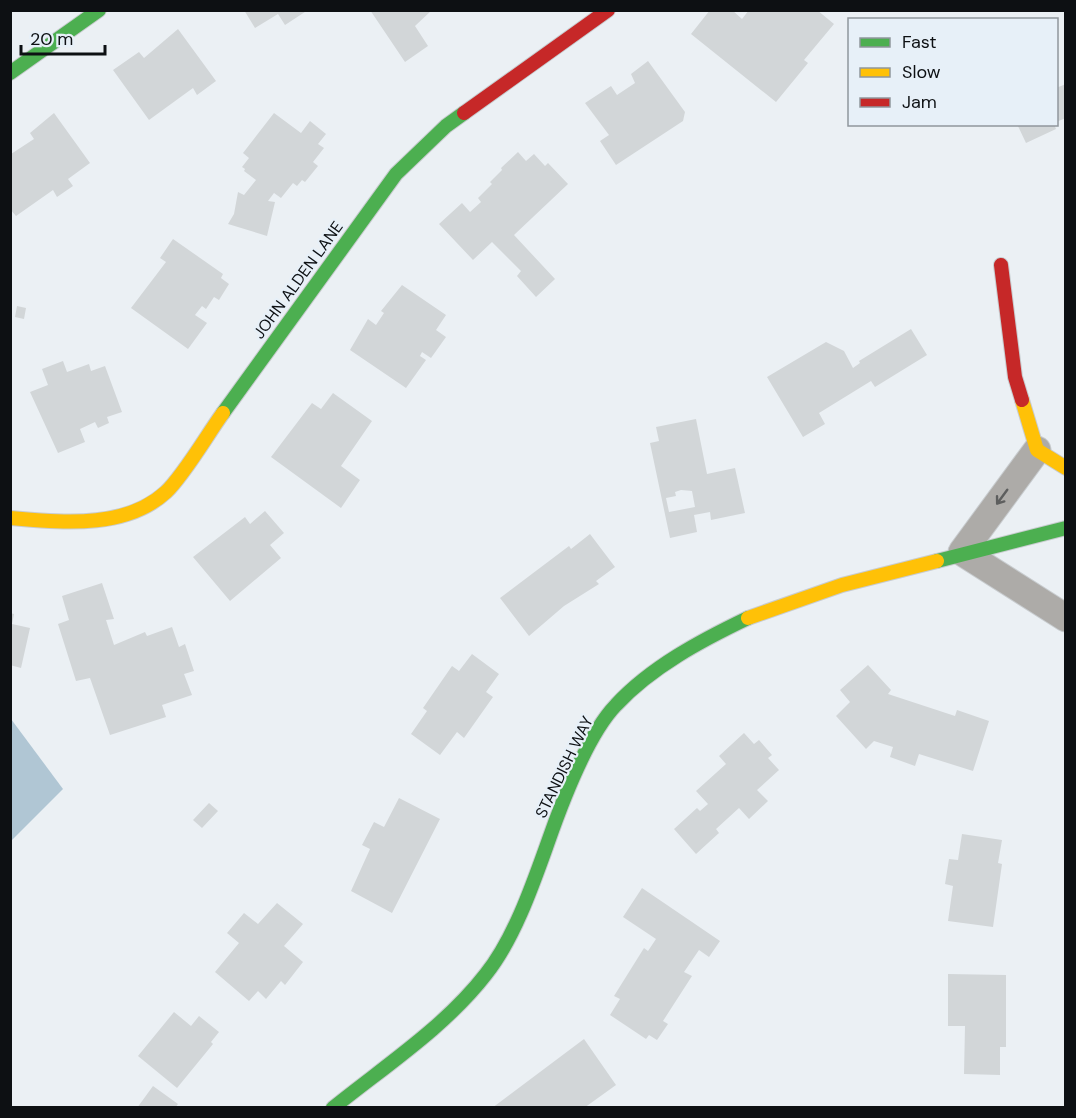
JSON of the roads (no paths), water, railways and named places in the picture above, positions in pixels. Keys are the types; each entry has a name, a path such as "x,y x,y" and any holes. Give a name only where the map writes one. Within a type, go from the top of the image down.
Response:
{"street":[{"path":"10,73 99,10"},
{"name":"JOHN ALDEN LANE","path":"10,518 108,521 152,503 166,492 396,174 446,126 608,10"},
{"path":"1001,265 1015,377 1037,450 1065,468"},
{"path":"1037,450 962,552 1065,618"},
{"name":"STANDISH WAY","path":"333,1107 443,1020 487,973 503,946 534,881 555,821 594,735 615,705 648,676 704,640 749,617 842,585 962,552 1065,528"}],"water":[{"path":"11,719 63,789 11,841"}]}
